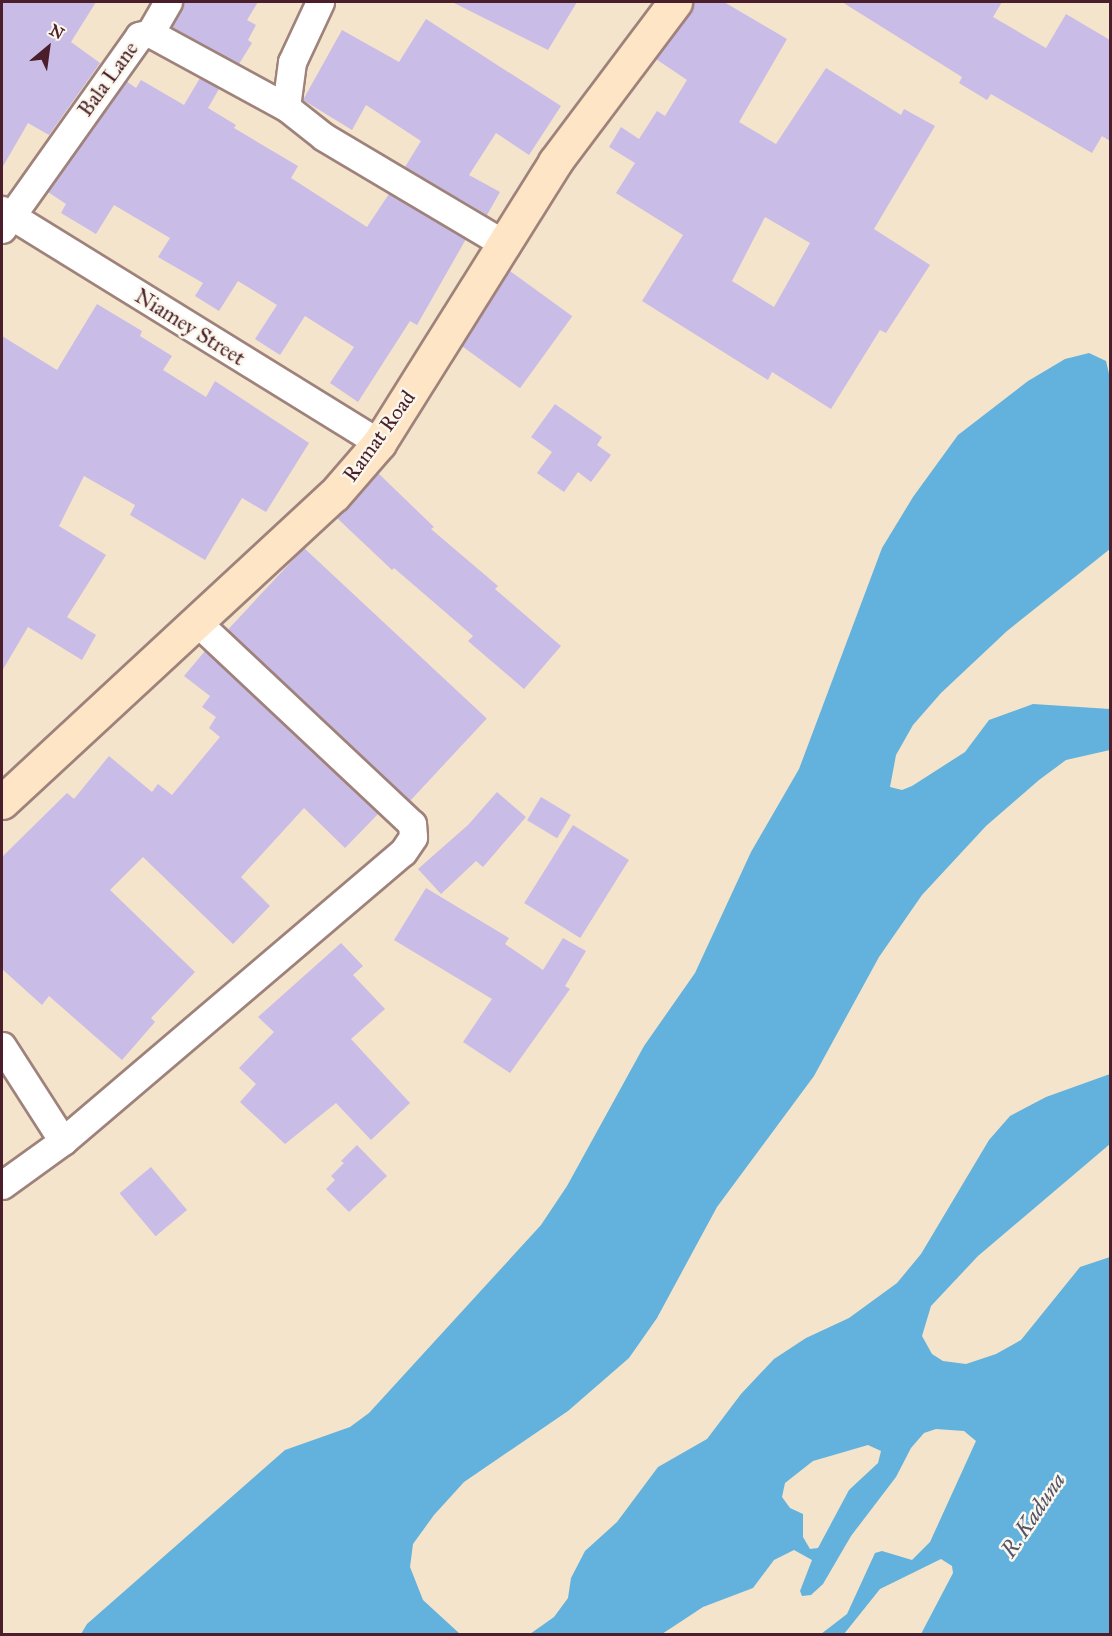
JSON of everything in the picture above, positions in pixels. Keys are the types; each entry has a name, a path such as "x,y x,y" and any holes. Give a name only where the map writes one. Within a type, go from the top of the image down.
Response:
{"street":[{"path":"150,33 168,2"},
{"path":"286,107 292,62 320,2"},
{"name":"Ramat Road","path":"2,802 334,495 379,443 506,245 555,162 675,2"},
{"name":"Bala Lane","path":"4,218 129,47 139,36 150,33 286,107 324,137 506,245"},
{"name":"Niamey Street","path":"4,218 379,443"},
{"path":"2,1185 63,1141 403,852 413,837 412,824 196,621"},
{"path":"2,1047 63,1141"}],"water":[{"path":"1089,353 1106,361 1110,378 1110,549 1007,631 941,693 913,725 896,755 890,787 902,790 912,786 965,752 989,720 1033,704 1110,709 1110,750 1066,760 1039,780 986,826 922,895 879,957 814,1076 717,1207 657,1318 629,1358 568,1411 464,1482 434,1515 413,1544 410,1567 423,1600 460,1634 81,1634 87,1624 285,1450 350,1427 369,1413 541,1225 567,1186 644,1046 695,973 751,852 799,769 882,548 913,497 958,435 1028,381 1065,359"},
{"name":"R. Kaduna","path":"1110,1074 1110,1144 978,1256 931,1306 922,1336 932,1354 943,1361 966,1364 996,1354 1021,1340 1080,1267 1110,1257 1110,1634 921,1634 953,1573 952,1566 941,1559 880,1589 844,1634 821,1634 847,1614 875,1553 882,1551 912,1560 930,1542 976,1441 964,1431 936,1429 924,1433 911,1448 896,1477 851,1536 823,1584 811,1595 802,1596 800,1591 812,1560 794,1550 774,1560 753,1588 703,1607 662,1634 530,1634 554,1617 568,1598 571,1578 585,1551 617,1522 658,1467 707,1439 741,1394 774,1359 806,1338 849,1318 897,1283 921,1254 989,1140 1010,1116 1046,1097","holes":["868,1445 881,1451 878,1463 849,1490 818,1548 810,1549 803,1537 803,1514 790,1508 782,1497 785,1483 813,1461"]}],"building":[{"path":"2,2 96,2 71,42 100,63 49,135 28,123 2,168"},
{"path":"184,2 258,2 247,20 256,25 248,40 252,43 239,64 172,27"},
{"path":"452,2 577,2 548,50"},
{"path":"693,2 724,2 787,39 739,122 776,144 826,68 901,115 904,109 935,126 874,229 930,265 886,333 880,330 831,409 772,372 768,380 642,301 683,235 616,193 635,163 609,147 621,127 639,139 657,111 665,116 687,80 656,59 690,13","holes":["765,217 810,243 774,307 732,281"]},
{"path":"842,2 1002,2 993,17 1046,48 1066,14 1110,40 1110,141 1102,136 1092,153 991,94 987,100 959,83 962,77"},
{"path":"426,19 561,106 529,155 496,133 469,175 500,192 487,215 405,167 421,141 366,105 352,130 303,100 342,30 399,62"},
{"path":"200,78 219,89 208,108 236,125 234,128 298,166 291,178 367,227 389,194 466,239 417,325 410,321 358,402 330,383 354,347 305,316 280,355 255,339 277,305 238,281 219,311 195,296 203,283 158,257 170,238 114,205 96,234 61,213 66,204 48,192 126,81 136,88 141,80 184,105"},
{"path":"510,271 572,316 520,388 458,343"},
{"path":"97,304 142,331 140,336 172,356 163,370 206,397 215,381 309,443 266,512 242,498 205,560 130,515 135,505 84,476 59,526 106,555 67,617 96,635 82,660 28,627 2,671 2,336 57,370"},
{"path":"555,404 602,437 597,445 611,455 591,482 578,472 564,492 537,473 552,452 531,437"},
{"path":"378,473 434,527 431,529 498,586 495,589 561,646 524,689 468,641 473,636 394,568 392,570 337,518"},
{"path":"304,548 487,718 410,800 228,630"},
{"path":"205,651 378,814 345,848 304,808 241,877 270,906 233,944 143,857 110,890 195,972 151,1018 155,1022 122,1060 49,996 42,1005 2,969 2,857 67,793 74,799 109,756 152,792 158,784 172,795 220,737 209,728 216,717 202,707 210,696 184,676"},
{"path":"497,792 526,817 483,867 476,861 441,894 418,869 468,825"},
{"path":"541,797 571,815 557,838 527,820"},
{"path":"573,825 629,860 580,938 524,903"},
{"path":"426,888 509,938 505,944 543,970 563,938 586,951 565,986 570,989 510,1073 463,1042 492,999 394,940"},
{"path":"341,943 363,966 353,975 385,1009 351,1039 410,1103 371,1140 336,1103 285,1144 240,1102 256,1084 239,1068 274,1032 258,1017"},
{"path":"357,1145 387,1176 349,1212 326,1189 335,1180 331,1176 344,1163 341,1161"},
{"path":"151,1167 187,1210 156,1236 120,1193"}]}
